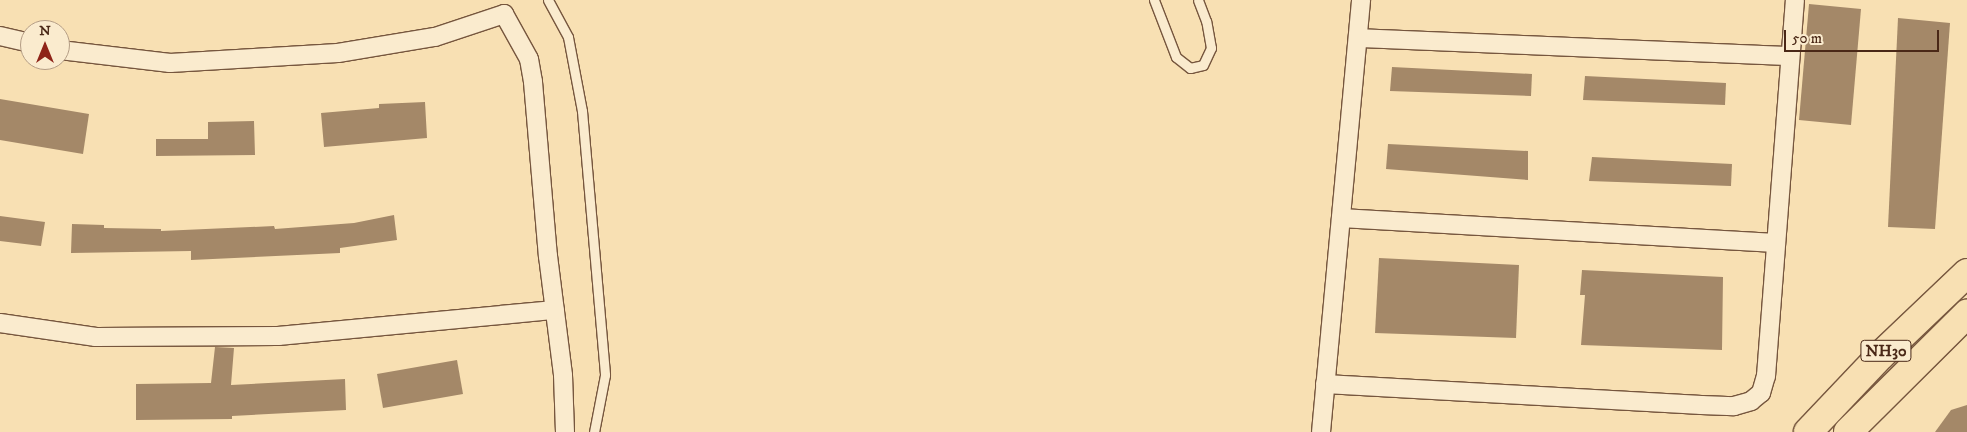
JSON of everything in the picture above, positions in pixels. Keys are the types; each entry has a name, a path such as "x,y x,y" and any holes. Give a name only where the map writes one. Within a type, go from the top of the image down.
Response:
{"highway":[{"name":"NH30","path":"1808,432 1881,355 1967,273"},
{"name":"NH30","path":"1848,432 1967,314"}],"street":[{"path":"1320,432 1361,0"},
{"path":"1325,384 1701,405 1734,406 1751,402 1761,393 1766,376 1795,0"},
{"path":"70,51 170,63 338,54 435,37 499,7 529,59 533,82 563,375 565,432"},
{"path":"0,36 20,41"},
{"path":"1358,38 1790,56"},
{"path":"1341,218 1776,243"},
{"path":"0,323 96,337 278,336 555,310"}],"lane":[{"path":"548,0 568,37 582,111 605,375 594,432"},
{"path":"1154,0 1176,56 1182,64 1197,68 1207,60 1211,48 1206,21 1198,0"}],"building":[{"path":"1809,4 1861,9 1851,125 1799,120"},
{"path":"1898,18 1950,23 1935,229 1888,227"},
{"path":"1392,67 1532,74 1531,96 1390,91"},
{"path":"1585,76 1726,83 1725,105 1583,100"},
{"path":"0,99 89,114 83,154 0,140"},
{"path":"425,102 427,138 324,147 321,113 379,108 379,104"},
{"path":"254,121 255,155 156,156 156,139 208,139 208,122"},
{"path":"1388,144 1528,151 1528,180 1386,169"},
{"path":"1592,157 1732,164 1731,186 1589,181"},
{"path":"394,215 397,240 340,248 340,253 191,260 191,251 71,253 72,224 104,225 104,228 161,229 161,231 274,226 275,229 354,223"},
{"path":"0,216 45,222 41,246 0,241"},
{"path":"1379,258 1519,265 1516,338 1375,333"},
{"path":"1582,270 1723,277 1722,350 1581,345 1585,295 1580,295"},
{"path":"215,347 234,348 231,385 345,379 346,410 232,416 232,419 136,420 136,384 211,383"},
{"path":"457,360 463,394 383,408 377,374"},
{"path":"1967,405 1967,432 1935,432 1951,410"}]}
